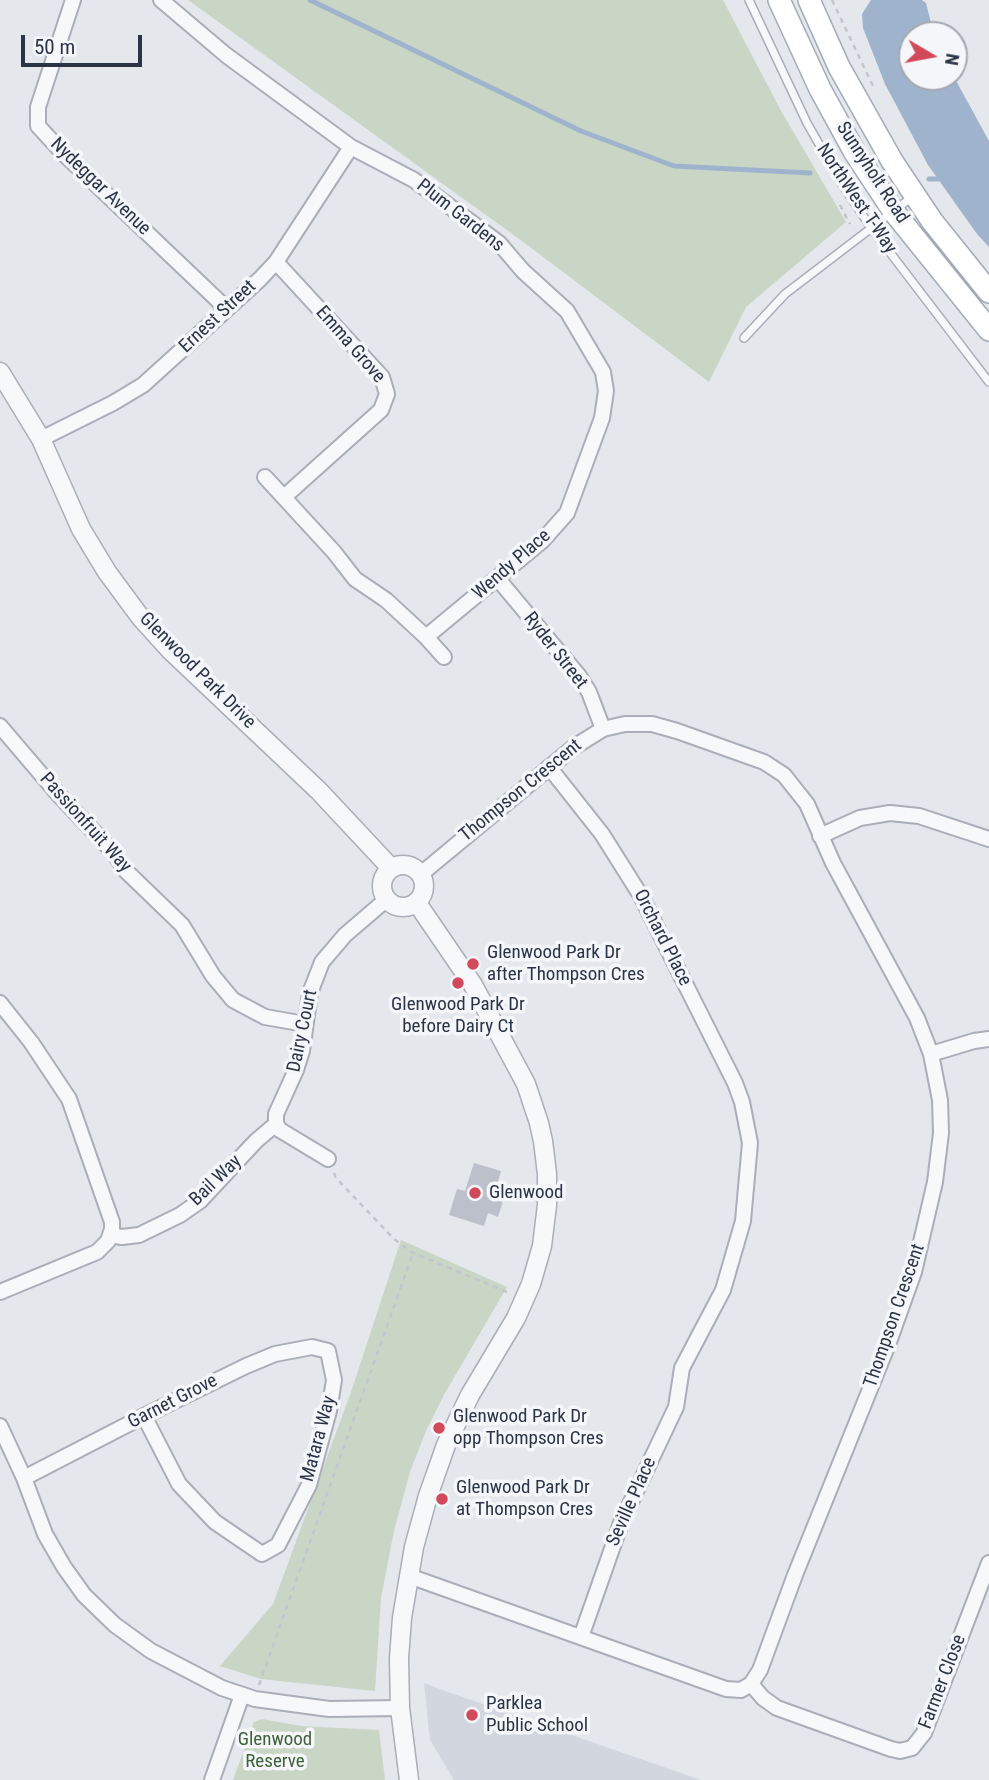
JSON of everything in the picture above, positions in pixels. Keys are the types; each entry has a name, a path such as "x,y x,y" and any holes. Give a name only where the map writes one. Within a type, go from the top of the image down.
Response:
{"main road":[{"name":"Sunnyholt Road","path":"779,0 820,89 855,153 894,212 989,330"},
{"name":"Sunnyholt Road","path":"809,0 839,67 914,195 989,292"}],"street":[{"name":"Nydeggar Avenue","path":"74,0 38,107 38,126 227,309"},
{"name":"Plum Gardens","path":"161,0 226,55 351,147 414,180 499,243 523,271 567,311 603,372"},
{"name":"Ernest Street","path":"41,439 143,385 227,309 276,262 351,147"},
{"name":"Emma Grove","path":"276,262 382,377 387,394 381,410 284,497"},
{"name":"Glenwood Park Drive","path":"0,372 41,439 81,529 107,572 141,618 170,650 319,792 391,869"},
{"name":"Wendy Place","path":"426,637 549,535 567,513 602,418 606,391 603,372"},
{"path":"265,477 334,552 355,579 386,600 444,657"},
{"name":"Ryder Street","path":"498,579 579,676 589,692 603,729"},
{"name":"Thompson Crescent","path":"421,874 586,738 603,729 625,724 652,724 764,762 784,775 801,794 820,836 917,1018 931,1054 939,1093 941,1133 935,1182 918,1260 889,1342 794,1575 760,1670 751,1684"},
{"name":"Passionfruit Way","path":"0,726 58,794 114,853 126,871 187,933 222,989 233,1000 265,1017 305,1024"},
{"name":"Orchard Place","path":"549,767 602,834 641,896 742,1102 750,1150 743,1221 723,1290 682,1368"},
{"path":"820,836 860,818 890,813 919,816 989,839"},
{"path":"406,864 413,866 421,874 425,884 424,891 416,903 403,908 387,899 382,884 391,869 406,864"},
{"name":"Dairy Court","path":"276,1124 276,1114 302,1051 310,993 322,962 345,935 387,899"},
{"path":"409,1780 400,1708 400,1658 409,1576 421,1520 446,1445 470,1395 516,1318 531,1284 542,1246 547,1205 543,1141 526,1084 473,985 416,903"},
{"path":"0,1003 60,1083 78,1121 112,1222 110,1235 105,1245 97,1252 0,1292"},
{"path":"931,1054 989,1039"},
{"path":"276,1124 286,1134 328,1159"},
{"name":"Bail Way","path":"110,1235 131,1237 180,1215 200,1201 263,1133 276,1124"},
{"name":"Garnet Grove","path":"24,1478 144,1416 275,1354 312,1347 328,1351"},
{"name":"Matara Way","path":"144,1416 179,1484 215,1522 262,1553 278,1545 309,1485 329,1411 334,1380 328,1351"},
{"name":"Seville Place","path":"581,1637 621,1523 676,1407 682,1368"},
{"path":"0,1426 24,1478 45,1534 64,1567 84,1595 115,1625 151,1651 205,1680 242,1695 308,1707 400,1708"},
{"name":"Farmer Close","path":"751,1684 763,1698 777,1708 891,1749 900,1751 912,1748 924,1733 989,1563"},
{"path":"409,1576 726,1689 741,1690 751,1684"},
{"path":"212,1780 242,1695"}],"lane":[{"name":"NorthWest T-Way","path":"749,0 807,123 843,186 872,229 989,383"},
{"path":"744,338 785,294 914,195"}],"path":[{"path":"832,0 874,89"},
{"path":"837,198 850,224"},
{"path":"328,1159 336,1178 393,1238 413,1253 509,1293"},
{"path":"258,1686 413,1253"}],"shaded area":[{"name":"Parklea Public School","path":"424,1683 701,1780 454,1780 430,1740"}],"green space":[{"path":"188,0 723,0 780,109 846,222 746,307 709,382 522,241"},
{"path":"401,1240 507,1287 445,1393 410,1472 394,1531 381,1598 375,1691 261,1679 220,1666 273,1604 351,1392"},
{"name":"Glenwood Reserve","path":"262,1719 301,1726 379,1730 385,1780 233,1780 254,1722"}],"water":[{"path":"871,0 922,0 926,3 930,21 898,21 898,91 962,91 989,141 989,247 928,165 885,84 863,28 862,14"}],"building":[{"name":"Glenwood","path":"474,1163 501,1171 494,1195 504,1198 498,1217 488,1213 484,1226 449,1215 457,1189 465,1191"}],"waterway":[{"path":"310,0 581,131 674,166 810,173"},
{"path":"929,179 944,179"}],"place":[{"name":"Glenwood Park Dr after Thompson Cres","path":"473,964"},
{"name":"Glenwood Park Dr before Dairy Ct","path":"458,983"},
{"name":"Glenwood","path":"475,1193"},
{"name":"Glenwood Park Dr opp Thompson Cres","path":"439,1428"},
{"name":"Glenwood Park Dr at Thompson Cres","path":"442,1499"},
{"name":"Parklea Public School","path":"472,1715"}]}
